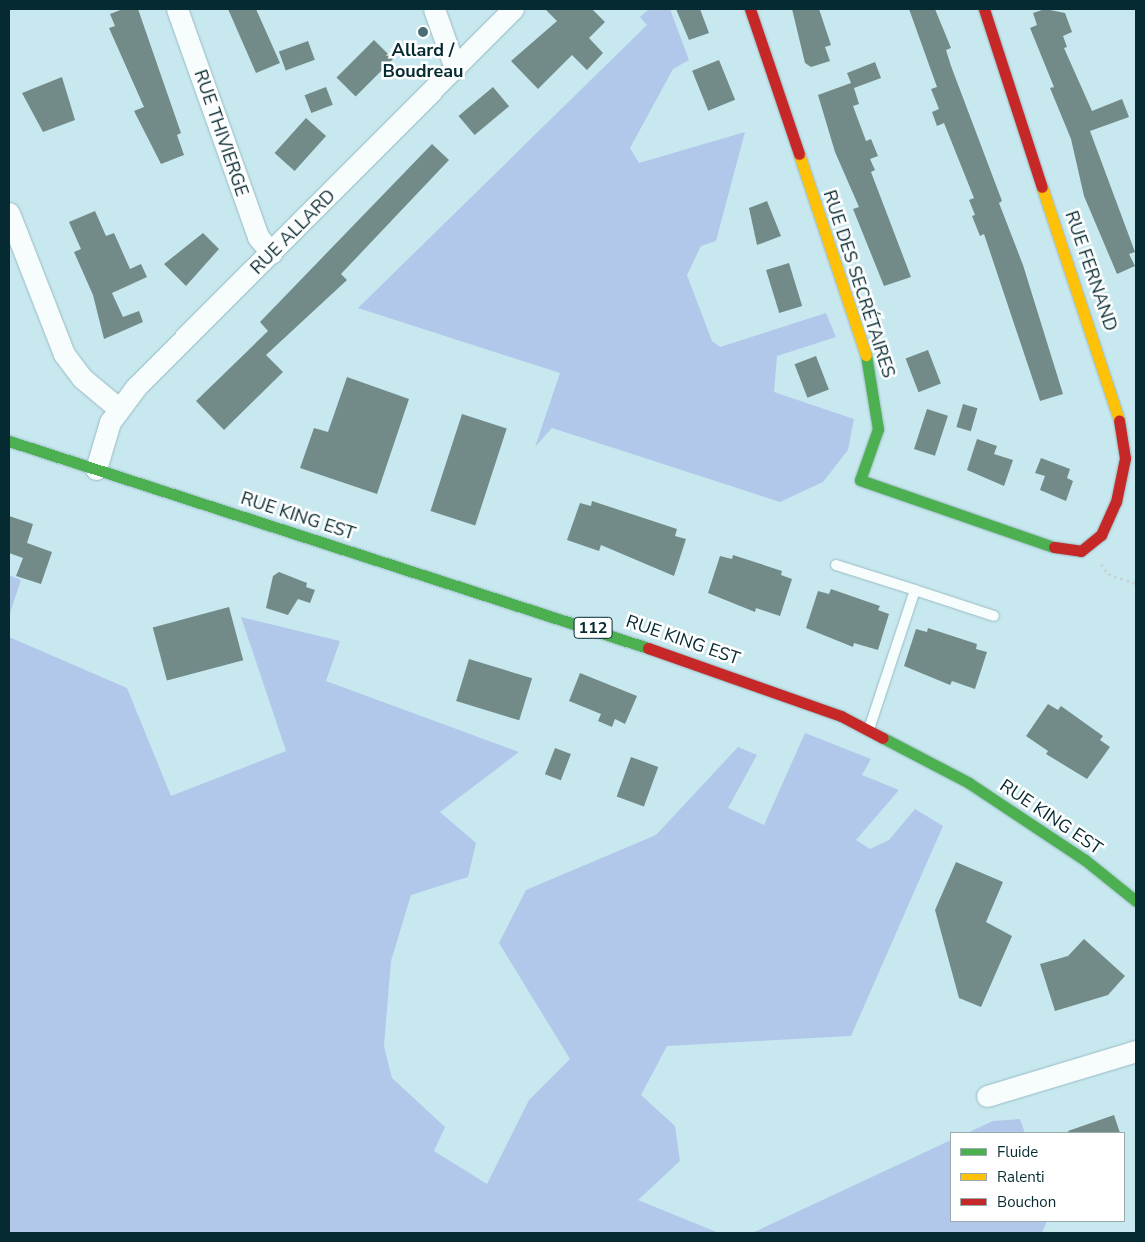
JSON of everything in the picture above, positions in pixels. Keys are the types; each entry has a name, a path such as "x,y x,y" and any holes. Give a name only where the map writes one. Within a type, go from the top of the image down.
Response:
{"street":[{"name":"RUE THIVIERGE","path":"177,9 258,237 272,253"},
{"path":"434,9 455,68"},
{"name":"RUE ALLARD","path":"96,469 104,434 118,408 513,9"},
{"name":"RUE DES SECRÉTAIRES","path":"750,9 870,368 878,429 860,480 1069,552 1092,545"},
{"name":"RUE FERNAND","path":"984,9 1123,433 1125,458 1116,502 1092,545"},
{"path":"9,214 64,354 82,378 118,408"},
{"name":"RUE KING EST","path":"9,441 725,672 869,730 992,798 1085,860 1136,900"},
{"path":"987,1096 1136,1051"}],"lane":[{"path":"836,565 994,616"},
{"path":"869,730 914,590"}],"path":[{"path":"1092,545 1105,571 1136,583"}],"shaded area":[{"path":"649,9 670,9 689,60 673,69 630,148 639,163 745,132 716,241 701,246 687,275 712,341 720,347 826,313 836,337 777,356 774,392 854,419 848,450 823,482 780,502 552,428 535,447 560,373 358,308 647,25 640,17"},
{"path":"9,575 21,580 9,616"},
{"path":"241,617 340,641 326,681 519,752 440,812 476,843 468,877 411,895 391,961 384,1046 392,1078 445,1127 434,1151 487,1184 529,1100 570,1059 499,943 526,890 656,835 738,747 757,755 728,808 764,825 805,733 871,759 862,775 899,790 856,840 870,849 889,840 915,809 943,826 851,1036 667,1046 641,1095 675,1126 680,1161 638,1200 719,1233 9,1233 9,637 127,688 171,796 286,751"},
{"path":"1020,1119 1025,1132 969,1132 993,1121"},
{"path":"950,1140 950,1222 1047,1222 1042,1233 752,1233"}],"building":[{"path":"123,9 138,9 181,133 177,135 184,155 161,164 134,111 144,107 109,28 115,26 110,14"},
{"path":"228,9 256,9 280,63 256,73"},
{"path":"545,9 592,9 605,22 589,38 603,53 587,70 572,55 538,89 511,61 557,21"},
{"path":"676,9 700,9 709,33 689,40"},
{"path":"792,9 819,9 831,45 825,47 830,61 811,67 805,63"},
{"path":"909,9 935,9 951,48 946,50 951,66 1002,201 999,203 1023,265 1063,394 1040,401 984,234 980,236 972,216 975,215 969,200 974,198 944,123 937,126 932,112 939,109 931,89 937,87"},
{"path":"1045,9 1065,13 1072,32 1063,36 1067,47 1064,48 1092,111 1122,99 1129,117 1090,131 1135,252 1129,254 1135,266 1117,274 1084,196 1071,139 1050,88 1054,87 1030,28 1037,25 1033,13"},
{"path":"374,40 393,59 356,97 337,77"},
{"path":"308,41 315,60 286,70 279,52"},
{"path":"719,60 735,100 708,111 692,71"},
{"path":"875,62 881,78 854,88 859,104 853,106 866,141 871,139 878,156 870,159 875,170 871,172 911,277 884,286 853,209 859,207 835,152 818,95 851,83 847,73"},
{"path":"62,77 75,120 43,132 22,93"},
{"path":"326,87 333,105 311,113 305,95"},
{"path":"493,87 509,106 475,135 459,116"},
{"path":"306,118 326,136 295,171 275,153"},
{"path":"432,144 449,160 341,274 347,280 266,355 283,372 224,430 196,401 268,331 260,322"},
{"path":"767,201 781,236 757,245 749,208"},
{"path":"95,211 106,236 114,233 130,269 141,264 147,277 112,293 123,317 139,311 143,322 104,339 93,295 74,252 81,249 69,222"},
{"path":"203,233 219,249 186,286 164,264"},
{"path":"789,263 802,306 779,313 766,270"},
{"path":"928,350 941,384 918,392 906,359"},
{"path":"816,356 829,390 807,398 795,364"},
{"path":"347,377 409,399 377,494 300,468 314,428 328,432"},
{"path":"963,404 977,408 971,431 956,427"},
{"path":"927,409 948,416 935,456 914,449"},
{"path":"462,414 507,429 475,526 430,511"},
{"path":"977,439 997,446 994,454 1013,460 1004,486 967,470"},
{"path":"1041,458 1070,469 1067,478 1073,481 1066,501 1040,490 1045,476 1035,473"},
{"path":"592,501 677,529 675,536 686,539 674,576 601,545 599,551 567,540 580,503 591,506"},
{"path":"9,516 33,524 27,543 52,552 41,584 16,576 23,558 9,553"},
{"path":"733,555 782,571 781,575 792,579 780,616 756,608 755,612 708,593 720,556 732,559"},
{"path":"279,572 307,583 306,587 315,590 310,603 298,599 288,615 266,608 273,576"},
{"path":"831,589 880,606 878,610 889,614 878,650 854,643 853,647 806,628 818,591 829,594"},
{"path":"229,607 243,660 167,681 153,627"},
{"path":"928,628 977,644 976,649 987,652 975,689 952,681 950,685 904,666 916,629 927,632"},
{"path":"469,659 532,678 519,720 456,701"},
{"path":"580,673 637,696 625,724 615,719 612,727 598,721 601,714 569,701"},
{"path":"1048,704 1058,710 1061,706 1103,736 1100,740 1110,747 1087,779 1046,754 1048,751 1026,736"},
{"path":"555,748 571,754 561,780 545,774"},
{"path":"631,757 658,767 644,806 617,796"},
{"path":"956,862 1003,882 986,922 1012,936 981,1007 959,998 935,910"},
{"path":"1084,939 1125,976 1108,995 1055,1011 1040,964 1068,956"},
{"path":"1114,1115 1120,1132 1068,1132"}],"traffic: fast":[{"path":"866,355 878,429 860,480 1054,547"},
{"path":"9,441 648,648"},
{"path":"883,738 969,783 1085,860 1136,901"}],"traffic: slow":[{"path":"799,154 866,355"},
{"path":"1042,187 1119,420"}],"traffic: jam":[{"path":"750,9 799,154"},
{"path":"984,9 1042,187"},
{"path":"1054,547 1081,551 1101,535 1116,502 1125,458 1119,420"},
{"path":"648,648 841,716 883,738"}],"place":[{"name":"Allard / Boudreau","path":"423,32"}]}
